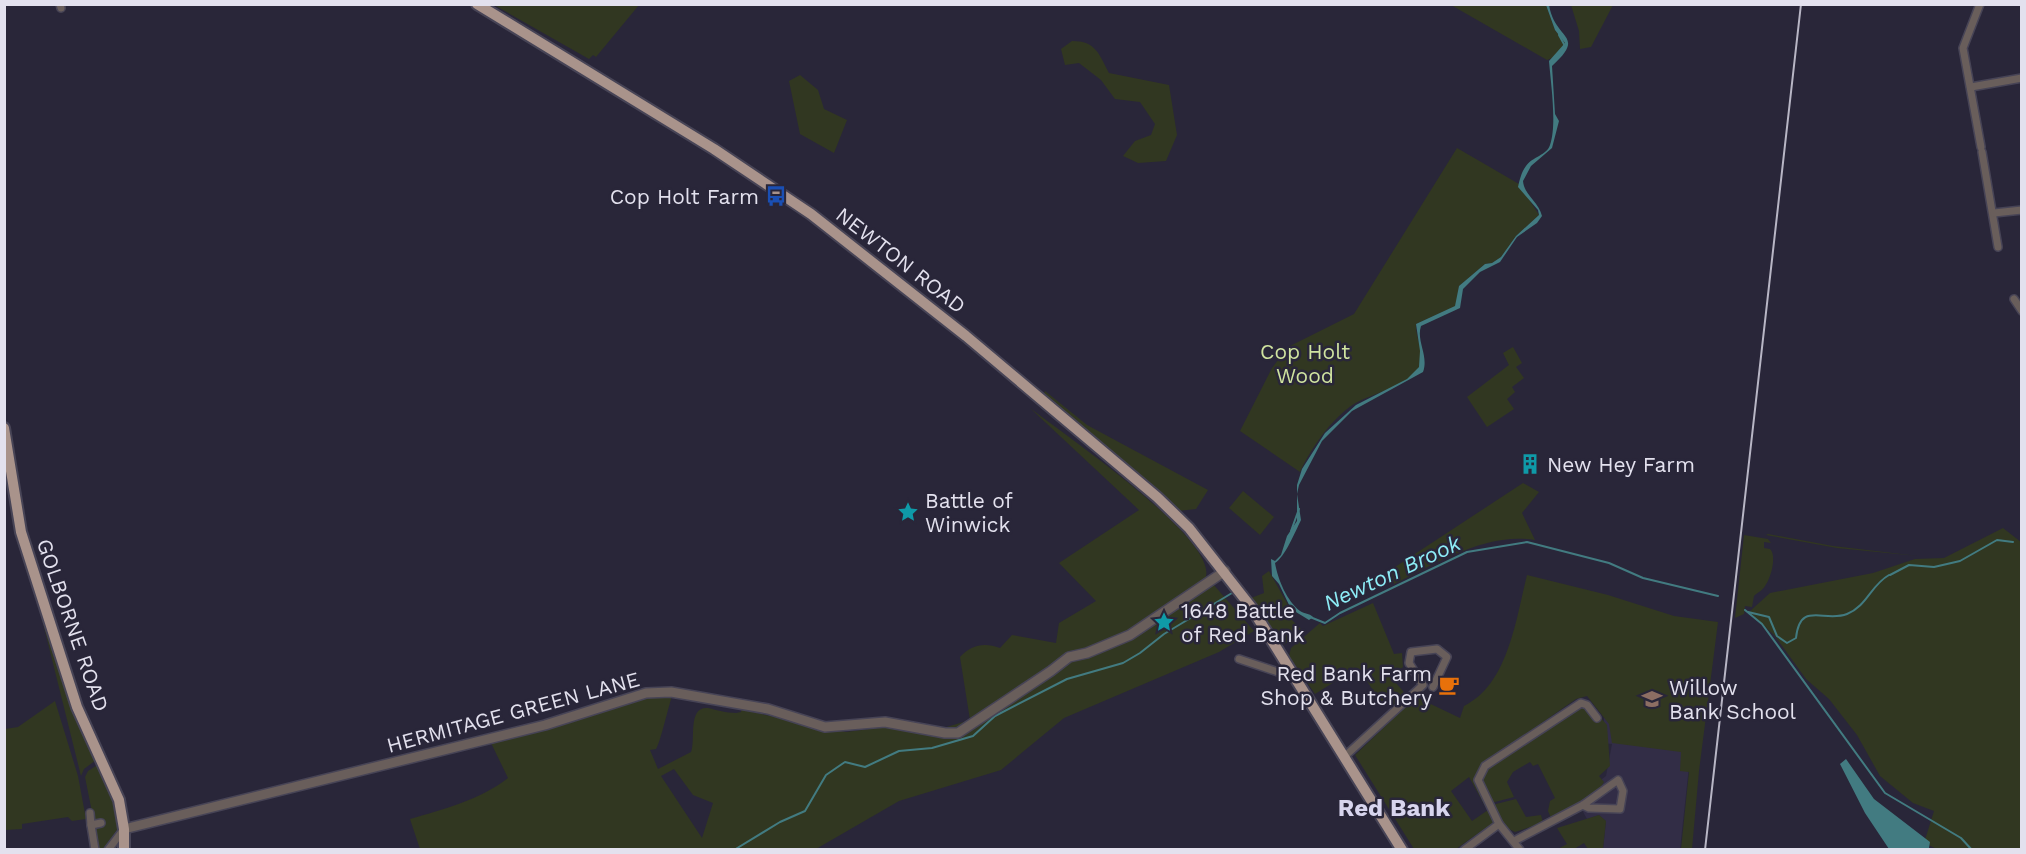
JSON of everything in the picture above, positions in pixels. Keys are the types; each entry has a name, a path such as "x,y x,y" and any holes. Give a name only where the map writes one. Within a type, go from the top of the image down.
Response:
{"main road":[{"name":"NEWTON ROAD","path":"477,4 714,150 811,214 966,336 1138,479 1189,528 1251,607 1401,849"},
{"name":"GOLBORNE ROAD","path":"4,428 21,532 41,602 77,707 118,800 124,829 124,849"}],"street":[{"path":"1980,4 1962,48 1994,213 1998,247"},
{"path":"1971,87 2022,78"},
{"path":"1994,213 2022,210"},
{"path":"2014,299 2022,311"},
{"name":"HERMITAGE GREEN LANE","path":"124,829 353,775 545,725 646,693 671,692 768,709 825,727 885,722 945,733 958,733 1051,671 1062,660 1130,635 1225,571"},
{"path":"1344,757 1423,685 1409,663 1412,652 1437,649 1447,657 1432,687"},
{"path":"1239,659 1278,672 1291,671"},
{"path":"1520,849 1499,824 1478,780 1485,766 1581,703 1587,705 1597,718"},
{"path":"1514,841 1583,805 1618,780 1623,791 1620,809 1589,808 1583,805"},
{"path":"90,813 95,849"},
{"path":"91,825 101,823"},
{"path":"1466,849 1499,824"},
{"path":"108,849 124,829"}],"shaded area":[{"path":"1546,5 1549,5 1552,17 1568,42 1562,56 1552,66 1555,114 1559,121 1552,148 1531,166 1523,181 1542,216 1537,223 1517,237 1500,262 1480,272 1463,289 1460,308 1421,326 1420,337 1425,360 1423,372 1352,411 1322,441 1299,485 1297,494 1302,469 1325,433 1356,405 1407,379 1419,367 1420,351 1416,324 1455,306 1459,286 1485,264 1492,263 1501,257 1516,236 1539,215 1538,210 1518,187 1526,166 1543,154 1550,145 1552,137 1553,104 1549,61 1565,43 1555,30"},
{"path":"1297,494 1301,520 1286,550 1275,563 1287,596 1295,607 1313,617 1309,620 1291,609 1279,584 1272,576 1271,559 1275,561 1281,555 1287,536 1297,521"},
{"name":"Willow Bank School","path":"1617,614 1690,757 1680,849 1603,849 1606,821 1599,815 1587,819 1576,799 1606,776 1612,744 1601,743"},
{"path":"1846,759 1874,799 1930,842 1929,848 1889,849 1865,813 1840,764"}],"green space":[{"path":"494,5 639,5 596,57 593,55 589,59"},
{"path":"1451,5 1546,5 1555,30 1565,43 1558,54 1547,60"},
{"path":"1571,5 1613,5 1591,47 1580,49 1579,31"},
{"path":"1072,41 1092,46 1109,73 1169,85 1177,135 1166,161 1138,163 1123,156 1135,141 1151,135 1155,124 1140,102 1115,99 1101,80 1079,63 1065,65 1061,49"},
{"path":"800,75 818,90 824,109 847,120 834,153 800,134 789,81"},
{"name":"Cop Holt Wood","path":"1457,148 1519,184 1539,215 1516,236 1501,257 1492,263 1485,264 1459,286 1456,306 1416,324 1421,360 1416,372 1400,384 1362,400 1346,410 1323,434 1300,472 1240,431 1272,368 1288,347 1354,314"},
{"path":"1513,347 1522,363 1516,367 1524,378 1512,387 1515,392 1507,399 1514,409 1487,427 1467,397 1509,365 1503,353"},
{"path":"1045,391 1087,425 1208,490 1196,509 1178,511 1125,462 1043,395"},
{"path":"1030,408 1102,462 1163,512 1187,537 1202,559 1206,576 1254,631 1219,652 1064,718 1001,770 899,801 816,849 420,849 410,819 474,798 508,778 491,743 633,698 673,693 658,746 650,750 658,769 691,752 695,718 701,709 736,713 741,712 742,707 752,709 752,712 846,732 901,725 930,732 970,720 960,657 978,646 989,645 1000,648 1012,635 1056,643 1059,623 1096,601 1059,563 1139,510","holes":["674,769 693,795 713,803 702,838 661,776"]},
{"path":"1523,483 1539,492 1522,513 1535,540 1517,539 1480,545 1462,551 1394,584 1389,571"},
{"path":"1243,491 1274,517 1260,535 1229,508"},
{"path":"2003,528 2021,542 2021,849 1937,849 1924,843 1934,811 1913,803 1880,776 1857,735 1829,699 1806,679 1775,636 1749,612 1770,593 1873,573 1915,559 1944,558"},
{"path":"1744,535 1768,539 1771,543 1764,542 1764,548 1772,552 1773,562 1767,582 1763,589 1754,596 1752,607 1745,606 1744,614 1735,618"},
{"path":"1766,535 1833,546 1918,556 1837,548"},
{"path":"1269,571 1293,614 1291,619 1302,630 1284,645 1251,598 1264,593 1262,576"},
{"path":"1527,575 1608,595 1674,616 1718,622 1699,771 1692,849 1681,849 1689,772 1680,771 1681,752 1612,743 1609,724 1587,696 1576,699 1480,766 1475,776 1487,805 1485,806 1469,777 1451,791 1472,821 1488,810 1494,822 1456,849 1414,849 1355,755 1416,697 1460,718 1464,706 1479,696 1491,683 1500,667 1514,630"},
{"path":"1373,603 1394,654 1402,653 1403,667 1391,677 1408,697 1394,708 1381,703 1360,670 1355,669 1315,694 1289,656 1291,648 1320,623 1323,626"},
{"path":"39,607 96,760 84,769 81,776"},
{"path":"1584,699 1607,725 1610,766 1599,776 1604,782 1600,788 1554,819 1551,818 1548,811 1550,801 1555,798 1538,764 1533,766 1530,762 1513,772 1507,782 1514,797 1491,803 1483,781 1487,771 1496,760 1526,736"},
{"path":"55,701 78,776 86,819 72,821 68,817 22,824 22,829 5,830 5,729 18,727"},
{"path":"99,764 112,794 119,827 103,849 98,849 95,832 98,827 93,817 85,777 88,771"},
{"path":"1516,799 1526,817 1541,815 1543,823 1515,832 1503,826 1492,805"},
{"path":"1599,815 1606,821 1603,849 1588,849 1584,843 1574,849 1558,849 1567,844 1557,828"}],"waterway":[{"name":"Newton Brook","path":"1559,35 1565,46"},
{"name":"Newton Brook","path":"1291,531 1299,509"},
{"path":"1890,575 1909,565 1934,567 1960,561 1997,540 2013,542"},
{"name":"Newton Brook","path":"1310,617 1325,623 1340,613 1467,552 1527,542 1609,563 1643,578 1718,596"},
{"path":"1748,612 1769,617 1777,636 1787,643 1796,638 1802,619 1814,615 1847,614 1859,606 1889,575"},
{"name":"Newton Brook","path":"734,850 780,822 805,811 826,775 845,762 865,767 899,751 932,748 973,736 995,716 1067,679 1123,663 1164,634 1232,593"},
{"name":"Newton Brook","path":"1745,610 1762,624 1885,793 1961,838 1972,850"}],"railway":[{"path":"1705,850 1801,4"}],"place":[{"name":"Cop Holt Farm","path":"776,196"},
{"name":"New Hey Farm","path":"1530,464"},
{"name":"Battle of Winwick","path":"908,512"},
{"name":"1648 Battle of Red Bank","path":"1164,622"},
{"name":"Red Bank Farm Shop & Butchery","path":"1449,685"},
{"name":"Willow Bank School","path":"1652,699"}],"district":[{"name":"Red Bank","path":"1394,808"}]}
